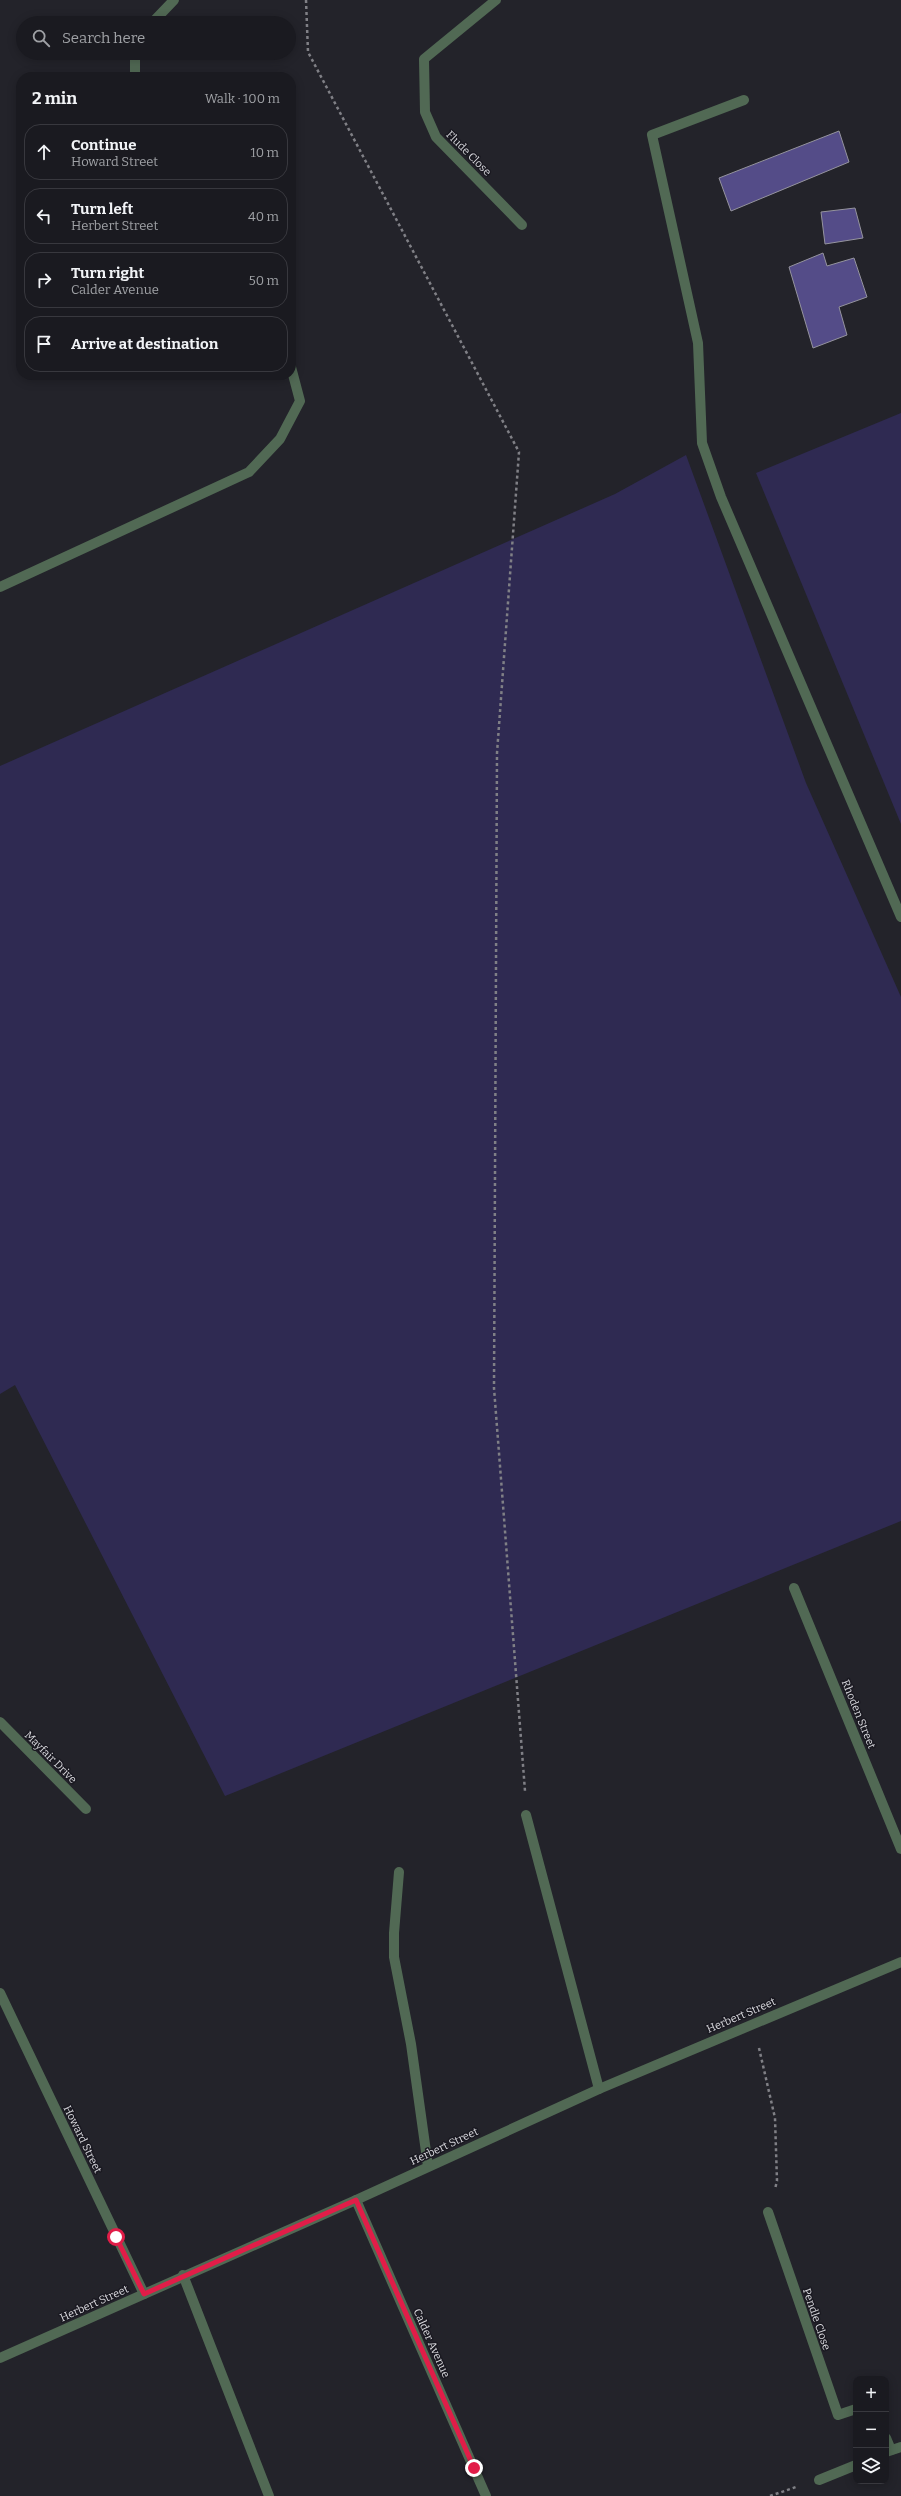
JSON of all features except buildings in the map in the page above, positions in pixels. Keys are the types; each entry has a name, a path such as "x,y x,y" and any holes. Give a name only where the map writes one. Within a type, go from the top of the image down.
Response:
{"street":[{"path":"159,16 174,0"},
{"name":"Flude Close","path":"496,0 424,59 425,112 436,137 522,225"},
{"path":"135,60 135,72"},
{"path":"744,100 652,135 698,343 702,443 721,497 901,917"},
{"path":"0,587 249,472 280,438 300,401 294,380"},
{"name":"Rhoden Street","path":"794,1588 901,1849"},
{"name":"Mayfair Drive","path":"0,1722 86,1809"},
{"path":"526,1815 598,2089"},
{"path":"399,1872 394,1933 394,1957 411,2044 428,2166"},
{"name":"Herbert Street","path":"0,2358 183,2275 356,2200 598,2089 901,1962"},
{"name":"Howard Street","path":"0,1993 144,2294"},
{"name":"Calder Avenue","path":"356,2200 486,2496"},
{"name":"Pendle Close","path":"768,2212 838,2415 853,2410"},
{"path":"183,2275 269,2496"},
{"path":"889,2451 901,2447"},
{"path":"819,2480 853,2466"}],"path":[{"path":"306,0 308,52 519,452 497,752 494,1388 526,1815"},
{"path":"753,2024 775,2118 777,2181 768,2212"}],"shaded area":[{"path":"901,413 901,824 756,473"},
{"path":"686,455 806,783 901,997 901,1521 225,1796 15,1385 0,1394 0,766 615,494"}],"route":[{"path":"116,2237 144,2294 183,2275 356,2200 474,2468"}]}
